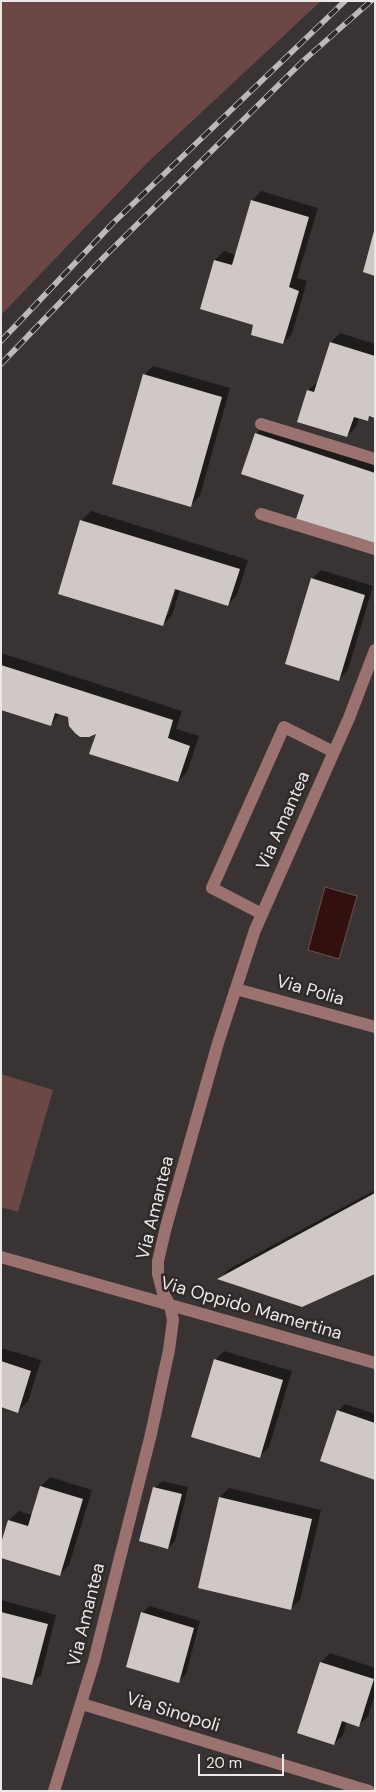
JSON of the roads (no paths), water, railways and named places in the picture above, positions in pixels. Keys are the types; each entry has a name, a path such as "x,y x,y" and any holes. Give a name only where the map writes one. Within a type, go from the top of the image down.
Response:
{"street":[{"path":"261,424 375,459"},
{"path":"261,514 375,549"},
{"name":"Via Amantea","path":"54,1791 82,1704 158,1403 173,1330 170,1304 159,1281 158,1261 166,1227 236,988 255,930 334,752 375,650"},
{"path":"262,914 212,888 220,870 284,727 334,752"},
{"name":"Via Polia","path":"236,988 375,1027"},
{"name":"Via Oppido Mamertina","path":"1,1257 375,1363"},
{"name":"Via Sinopoli","path":"82,1704 370,1791"}],"railway":[{"path":"1,341 113,223 345,1"},
{"path":"1,364 105,256 303,61 371,1"}]}
